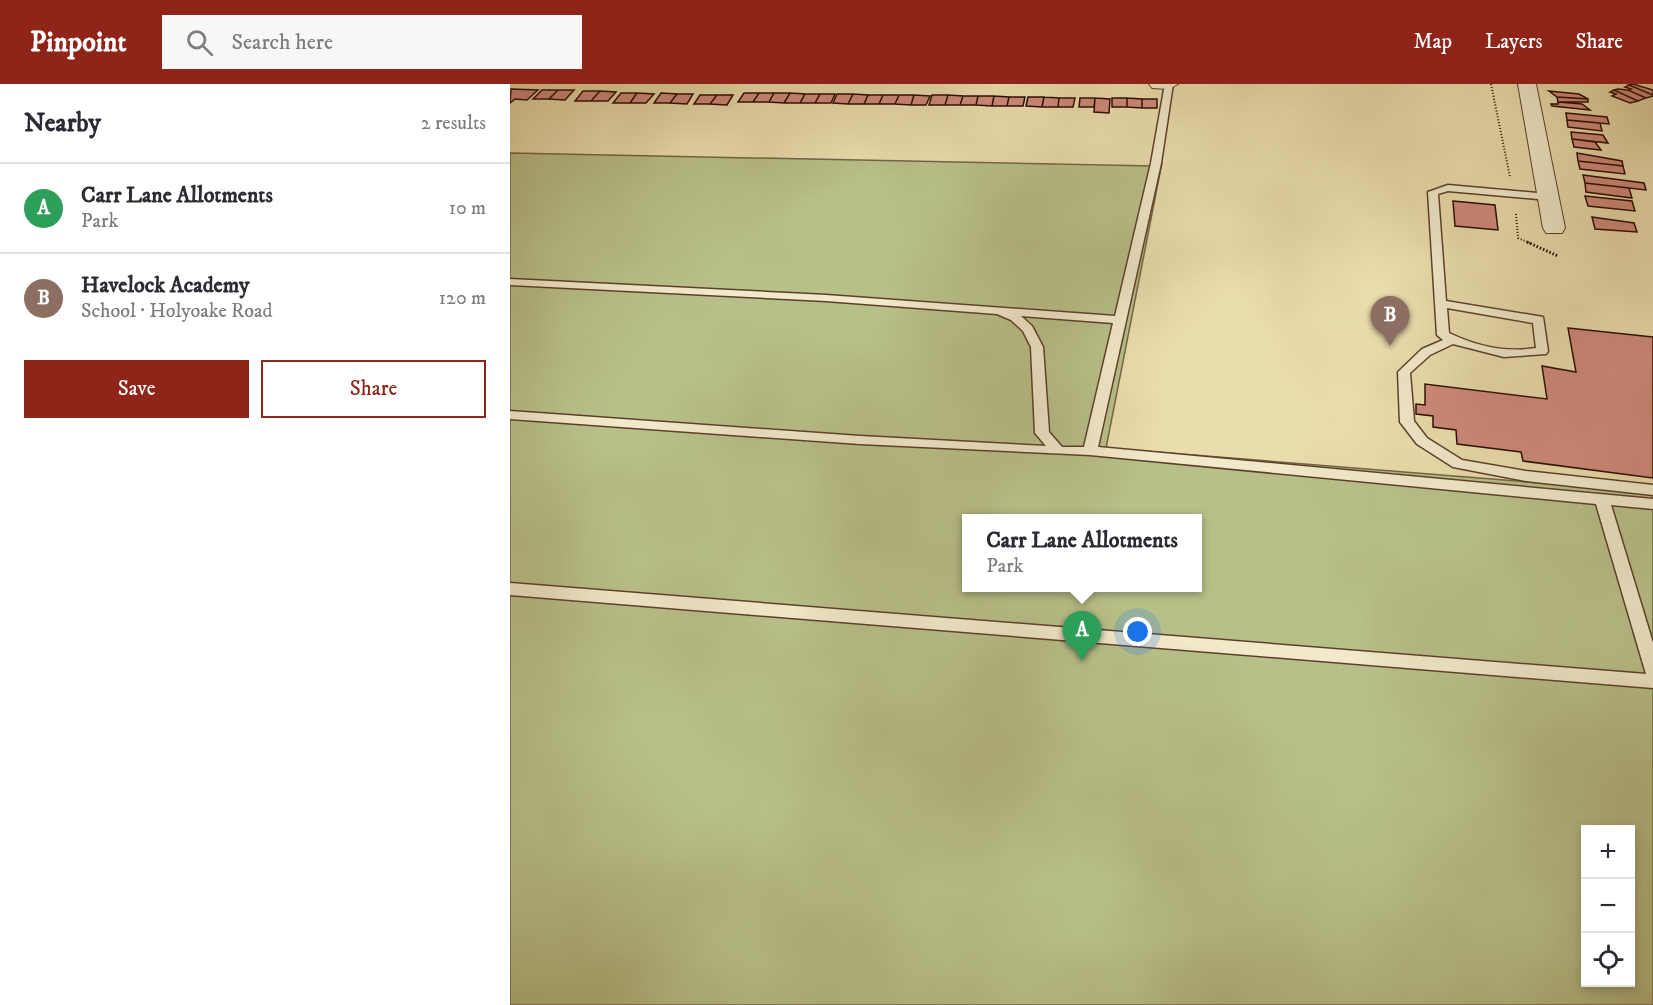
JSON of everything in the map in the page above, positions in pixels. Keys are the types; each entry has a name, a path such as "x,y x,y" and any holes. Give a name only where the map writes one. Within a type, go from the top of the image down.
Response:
{"street":[{"path":"1158,84 1168,84"},
{"path":"1527,84 1554,228"}],"lane":[{"path":"1090,452 1156,163 1168,84"},
{"path":"1441,304 1539,320 1542,351 1530,354 1468,347 1443,335 1432,192 1448,188 1548,197"},
{"path":"510,282 826,298 1120,320"},
{"path":"999,311 1015,317 1028,329 1037,347 1042,433 1058,451"},
{"path":"1452,340 1426,352 1404,372 1403,386 1407,422 1422,441 1458,464 1526,476 1653,489"},
{"path":"510,415 860,440 1090,452 1653,504"},
{"path":"1602,499 1653,671"},
{"path":"510,589 1653,681"}],"green space":[{"path":"510,153 1154,166 1156,163 1162,163 1106,448 1653,492 1653,1005 510,1005"}],"building":[{"path":"1629,85 1653,90 1653,95"},
{"path":"1629,85 1653,96 1646,98 1628,90 1631,89 1625,87"},
{"path":"511,89 538,90 527,100 515,99 510,103"},
{"path":"542,90 558,90 549,99 533,99"},
{"path":"558,90 574,90 565,100 549,99"},
{"path":"1614,90 1628,90 1646,98 1638,101"},
{"path":"1614,90 1638,101 1630,103 1612,96 1616,94 1610,92"},
{"path":"583,91 600,91 591,101 575,101"},
{"path":"600,91 616,92 608,101 591,101"},
{"path":"1549,91 1579,94 1588,99 1557,97"},
{"path":"621,93 637,93 630,103 613,103"},
{"path":"637,93 654,94 646,103 630,103"},
{"path":"661,93 677,94 670,103 654,103"},
{"path":"744,93 759,93 753,102 738,102"},
{"path":"759,93 774,93 769,102 753,102"},
{"path":"774,93 790,93 784,103 769,102"},
{"path":"790,93 805,94 800,103 784,103"},
{"path":"677,94 693,94 687,104 670,103"},
{"path":"805,94 820,94 815,103 800,103"},
{"path":"820,94 835,94 831,103 815,103"},
{"path":"837,94 853,94 848,104 833,103"},
{"path":"853,94 868,95 864,104 848,104"},
{"path":"700,95 717,95 710,104 694,104"},
{"path":"717,95 733,95 727,105 710,104"},
{"path":"868,95 883,95 879,104 864,104"},
{"path":"883,95 899,95 895,104 879,104"},
{"path":"899,95 914,95 911,105 895,104"},
{"path":"914,95 930,96 926,105 911,105"},
{"path":"932,95 948,95 945,105 929,105"},
{"path":"948,95 963,96 960,105 945,105"},
{"path":"963,96 978,96 976,105 960,105"},
{"path":"978,96 994,96 992,106 976,105"},
{"path":"994,96 1009,97 1007,106 992,106"},
{"path":"1009,97 1025,97 1023,106 1007,106"},
{"path":"1028,97 1044,97 1042,107 1026,106"},
{"path":"1044,97 1059,98 1058,107 1042,107"},
{"path":"1557,97 1588,99 1588,102 1558,102"},
{"path":"1059,98 1075,98 1073,107 1058,107"},
{"path":"1080,98 1095,98 1094,107 1079,107"},
{"path":"1095,98 1110,99 1109,113 1094,112"},
{"path":"1112,98 1127,98 1127,107 1112,107"},
{"path":"1127,98 1142,99 1142,108 1127,107"},
{"path":"1142,99 1157,99 1157,108 1142,108"},
{"path":"1558,102 1582,104 1590,110 1552,106 1551,104 1558,104"},
{"path":"1566,113 1607,117 1609,124 1567,120"},
{"path":"1567,120 1600,123 1602,131 1568,127"},
{"path":"1571,132 1603,135 1608,143 1572,139"},
{"path":"1572,139 1595,142 1601,150 1574,147"},
{"path":"1577,153 1622,161 1623,166 1578,161"},
{"path":"1578,161 1623,166 1625,174 1580,169"},
{"path":"1583,175 1644,183 1646,190 1585,183"},
{"path":"1585,183 1629,188 1632,198 1586,192"},
{"path":"1585,196 1632,201 1635,211 1588,206"},
{"path":"1453,201 1495,205 1498,230 1455,226"},
{"path":"1592,217 1634,223 1637,232 1595,229"},
{"path":"1568,328 1653,337 1653,478 1523,461 1521,452 1457,444 1456,430 1433,427 1433,416 1416,414 1416,404 1425,405 1425,384 1547,399 1542,366 1576,372"}],"place":[{"name":"Havelock Academy","path":"1390,346"},
{"name":"Carr Lane Allotments","path":"1082,661"}]}
